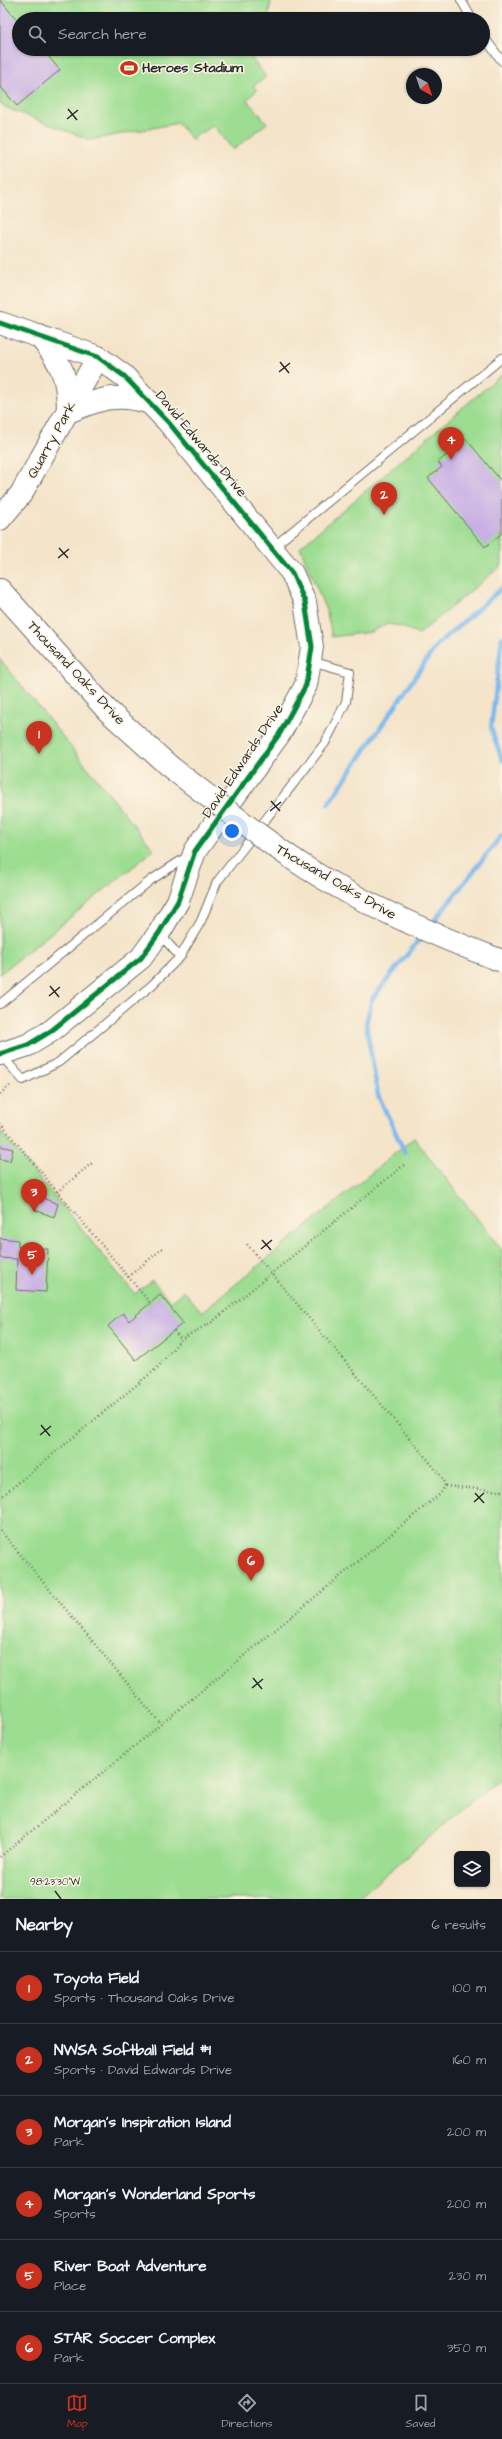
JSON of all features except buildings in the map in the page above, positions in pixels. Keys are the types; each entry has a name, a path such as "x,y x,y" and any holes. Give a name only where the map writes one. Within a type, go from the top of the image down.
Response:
{"street":[{"name":"David Edwards Drive","path":"0,323 98,357 124,376 151,403 292,573 306,602 312,647 306,685 280,733 196,851 178,901 159,933 141,958 51,1031 28,1045 0,1054"},
{"path":"39,336 55,355 65,374 68,387 68,412 109,397 132,397 151,403"},
{"name":"Quarry Park","path":"0,519 21,494 98,357"},
{"name":"Thousand Oaks Drive","path":"0,590 107,710 170,766 272,845 310,870 404,921 502,961"}],"lane":[{"path":"461,0 468,12"},
{"path":"490,45 502,61"},
{"path":"272,548 502,358"},
{"path":"0,1054 23,1080 59,1062 152,985 180,957 201,921 217,882 325,743 346,702 350,672 310,661"},
{"path":"0,1004 151,880 196,851"},
{"path":"159,933 180,957"}],"path":[{"path":"0,1094 21,1077"},
{"path":"0,1123 150,1303"},
{"path":"57,1192 92,1163"},
{"path":"0,1498 157,1368 181,1339 212,1322 405,1164"},
{"path":"246,1243 442,1477 445,1486"},
{"path":"128,1277 163,1248"},
{"path":"174,1331 181,1339"},
{"path":"445,1486 502,1491"},
{"path":"0,1858 440,1494 445,1486"},
{"path":"0,1530 161,1724"}],"green space":[{"name":"Heroes Stadium","path":"0,0 271,0 269,12 12,12 12,56 254,56 252,59 266,77 253,86 257,90 247,100 267,123 233,150 214,125 202,133 201,132 192,140 178,123 90,140 7,108 0,103"},
{"path":"502,374 502,565 419,634 400,626 387,624 371,632 332,637 327,613 300,547"},
{"path":"0,659 154,850 0,974"},
{"path":"0,1131 135,1294 152,1280 171,1302 184,1291 202,1312 414,1138 502,1250 502,1775 357,1899 0,1899"}],"waterway":[{"path":"328,804 437,645 502,588"},
{"path":"502,637 491,728 502,760"},
{"path":"430,926 502,835"},
{"path":"405,1153 378,1095 366,1024 372,999 422,936"}],"cycle path":[{"path":"0,323 98,357 124,376 169,423 292,573 305,602 312,647 306,685 280,733 195,851 178,901 159,933 141,958 51,1031 28,1045 0,1054"}],"place":[{"name":"Heroes Stadium","path":"129,68"},
{"name":"Morgan’s Wonderland Sports","path":"451,460"},
{"name":"NWSA Softball Field #1","path":"384,515"},
{"name":"Toyota Field","path":"39,754"},
{"name":"Morgan's Inspiration Island","path":"34,1212"},
{"name":"River Boat Adventure","path":"32,1275"},
{"name":"STAR Soccer Complex","path":"251,1581"}]}
